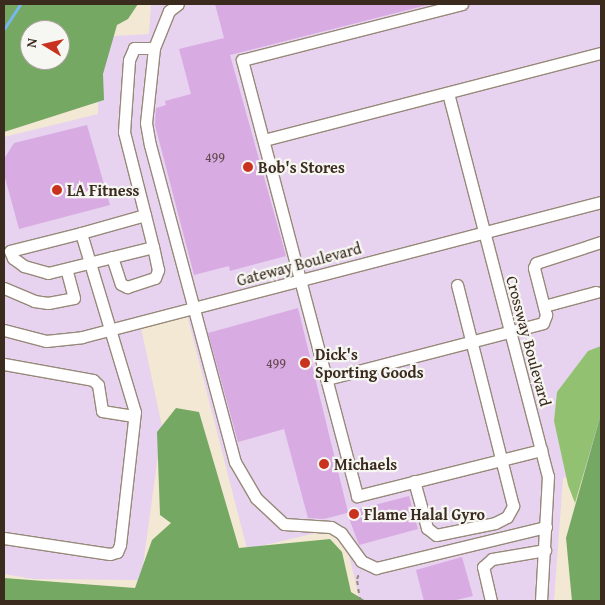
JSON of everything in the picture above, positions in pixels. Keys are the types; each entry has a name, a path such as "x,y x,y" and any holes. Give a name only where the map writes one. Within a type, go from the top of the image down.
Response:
{"street":[{"path":"178,4 169,11 154,48 146,123 193,309 236,462 256,498 284,524 331,527 341,534 364,563 376,568 546,527"},
{"path":"462,4 242,60 357,496 542,450"},
{"path":"112,257 121,284 127,287 155,278 158,270 124,132 129,60 134,48 154,48"},
{"path":"264,140 601,53"},
{"name":"Crossway Boulevard","path":"448,93 483,232 542,450 548,483 541,601"},
{"name":"Gateway Boulevard","path":"4,330 46,341 71,339 601,202"},
{"path":"145,215 82,233 7,247 13,258 36,271 48,273 153,247"},
{"path":"4,538 110,554 117,552 134,416 118,346 110,330 82,233"},
{"path":"327,379 511,333 546,322 544,306 534,268 536,263 601,243"},
{"path":"4,288 34,302 48,303 74,298 66,268"},
{"path":"414,482 424,521 431,532 442,535 495,523 507,517 513,506 457,285"},
{"path":"544,306 596,292"},
{"path":"4,364 93,380 98,385 102,411 134,416"},
{"path":"491,601 484,567 492,559 545,550"}],"path":[{"path":"360,601 357,579 364,563"}],"shaded area":[{"path":"151,4 601,4 601,470 563,478 554,601 360,601 342,527 247,549 186,311 140,323 162,426 141,580 33,579 4,574 4,137 98,114 100,37 149,34"}],"green space":[{"path":"4,4 138,4 128,19 117,25 103,74 104,100 4,132"},
{"path":"601,346 601,414 575,503 568,485 554,421 557,392 588,351"},
{"path":"176,408 199,412 239,548 330,539 342,552 351,592 366,601 4,601 4,578 135,588 152,540 171,523 160,515 157,432"},
{"path":"601,414 601,601 572,601 566,538"}],"building":[{"path":"215,4 431,4 230,55 286,256 230,271 229,266 194,275 155,125 156,108 166,105 165,101 191,94 179,49 224,38"},
{"name":"LA Fitness","path":"87,125 110,205 19,229 4,174 4,159 14,143"},
{"path":"298,308 348,512 409,496 418,529 359,545 347,513 324,519 308,518 284,429 238,442 208,333"},
{"path":"462,557 473,596 452,601 424,601 416,570"}],"waterway":[{"path":"4,29 20,4"}],"place":[{"name":"Bob's Stores","path":"248,167"},
{"name":"LA Fitness","path":"57,190"},
{"name":"Dick's Sporting Goods","path":"305,363"},
{"name":"Michaels","path":"324,464"},
{"name":"Flame Halal Gyro","path":"354,514"}]}
